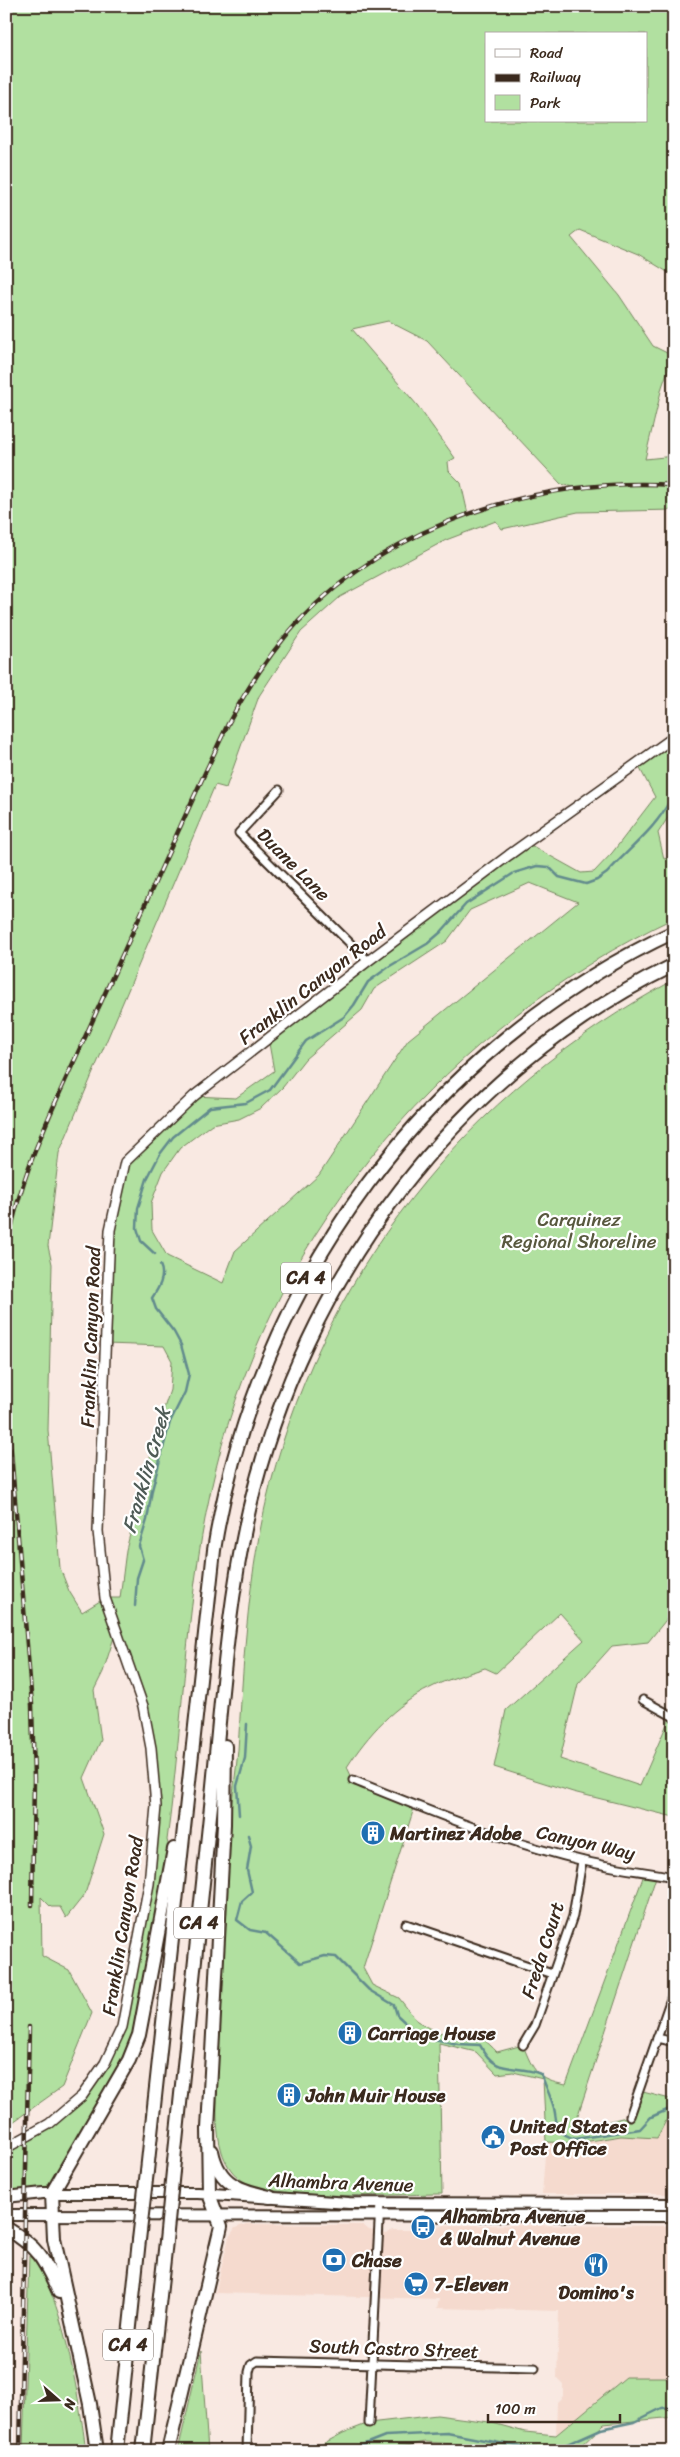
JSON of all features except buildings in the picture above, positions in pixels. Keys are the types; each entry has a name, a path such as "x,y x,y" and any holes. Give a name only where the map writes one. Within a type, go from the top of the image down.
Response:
{"highway":[{"name":"CA 4","path":"117,2451 210,1577 225,1490 241,1430 259,1378 286,1316 315,1262 348,1210 384,1161 424,1114 468,1071 514,1031 564,995 616,962 674,932"},
{"name":"CA 4","path":"143,2451 225,1674 241,1553 253,1494 264,1455 284,1398 307,1342 335,1288 366,1235 402,1186 441,1140 514,1070 587,1015 674,965"},
{"path":"168,2451 221,2226 209,2194 208,2129 224,1824 225,1674"},
{"path":"97,2451 88,2396 53,2233 52,2193 129,2060 139,2035 189,1774"},
{"path":"208,2129 215,2164 229,2182 240,2190 270,2197"},
{"path":"6,2228 28,2243 45,2262 70,2315"}],"main road":[{"name":"Alhambra Avenue","path":"6,2197 52,2193 209,2194 380,2203 674,2204"},
{"name":"Alhambra Avenue","path":"6,2215 674,2216"}],"street":[{"name":"Franklin Canyon Road","path":"6,2148 49,2124 82,2096 105,2063 122,2027 149,1884 156,1806 151,1748 143,1706 105,1598 98,1531 110,1230 125,1162 194,1096 368,961 509,855 674,737"},
{"name":"Duane Lane","path":"279,790 239,833 368,961"},
{"path":"643,1700 674,1718"},
{"name":"Canyon Way","path":"353,1780 478,1830 582,1861 674,1877"},
{"name":"Freda Court","path":"523,2045 534,2025 573,1916 582,1861"},
{"path":"406,1924 552,1974"},
{"path":"630,2116 674,1990"},
{"path":"657,2038 674,2042"},
{"path":"369,2423 380,2203"},
{"name":"South Castro Street","path":"247,2451 249,2372 253,2363 261,2361 536,2368"}],"shaded area":[{"path":"668,2117 674,2118 674,2194 542,2194 546,2142 577,2143 621,2136 656,2138"},
{"path":"246,2224 363,2225 369,2230 387,2234 392,2230 427,2230 445,2225 674,2226 674,2394 626,2377 556,2435 557,2402 563,2396 563,2384 557,2378 559,2311 437,2308 439,2299 215,2293 229,2237 235,2228"}],"green space":[{"path":"6,6 674,6 674,276 638,254 580,230 571,237 619,295 653,346 673,356 662,387 645,459 674,456 674,510 578,512 502,529 496,521 446,540 340,597 301,632 259,696 226,788 215,785 59,1153 48,1246 52,1264 48,1430 60,1568 69,1591 82,1612 105,1598 120,1598 126,1550 157,1430 170,1390 172,1361 164,1346 106,1344 110,1230 125,1162 194,1096 236,1098 274,1071 268,1038 527,843 581,873 594,872 612,853 655,797 637,763 674,737 674,808 658,833 664,859 674,856 674,918 593,962 517,1014 447,1075 384,1142 328,1215 281,1294 243,1379 216,1468 206,1514 192,1606 167,1840 172,1858 139,2035 52,2193 6,2197 6,2148 49,2124 82,2096 122,2027 155,1822 151,1748 116,1631 103,1672 94,1690 101,1740 84,1778 104,1834 85,1894 66,1918 60,1907 51,1907 41,1897 42,1956 69,1970 92,2013 62,2087 6,2127","holes":["388,321 427,341 561,484 578,488 515,500 468,514 461,483 449,471 448,462 455,458 417,405 352,329","530,883 578,902 408,1040 319,1175 235,1251 223,1283 167,1256 152,1230 151,1203 163,1172 180,1148 212,1124 239,1119 261,1108 283,1087 305,1059 362,1010 374,989 447,941 470,910"]},
{"name":"Carquinez Regional Shoreline","path":"674,980 674,1610 648,1642 612,1646 578,1684 560,1759 640,1786 670,1717 674,1717 674,1817 573,1792 494,1767 506,1710 584,1640 560,1613 496,1673 485,1668 457,1677 430,1688 405,1703 373,1732 347,1767 353,1780 415,1805 363,1968 372,1985 399,1998 417,2021 439,2033 464,2031 471,2033 483,2039 497,2052 523,2045 530,2062 538,2073 557,2083 566,2085 645,1872 657,1874 573,2130 630,2116 639,2091 674,2100 674,2118 668,2117 657,2138 621,2136 577,2143 546,2142 543,2079 513,2072 497,2074 476,2052 439,2043 442,2194 367,2196 305,2194 254,2186 239,2178 231,2170 222,2152 217,2126 217,2064 222,1947 231,1812 250,1598 265,1507 289,1423 322,1343 363,1268 411,1198 467,1135 530,1077 599,1025"},
{"path":"29,2256 41,2271 60,2319 74,2377 86,2451 23,2451"},
{"path":"201,2351 208,2451 178,2451"},
{"path":"626,2377 666,2377 674,2394 674,2417 604,2424 576,2451 506,2451 498,2447 425,2442 384,2451 316,2451 317,2447 343,2433 369,2423 437,2415 489,2422 525,2432 556,2435"}],"waterway":[{"name":"Franklin Creek","path":"155,1254 141,1241 137,1228 138,1208 147,1179 160,1154 173,1137 210,1107 246,1103 270,1090 306,1041 344,1017 368,982 390,966 427,944 441,932 466,904 514,873 537,866 549,867 559,877 586,884 597,880 607,873 649,830 664,811 670,800 674,762"},
{"name":"Franklin Creek","path":"135,1606 137,1578 143,1560 139,1546 147,1520 152,1490 170,1422 185,1392 189,1374 181,1345 174,1332 156,1309 152,1298 162,1278 160,1265"},
{"name":"Franklin Creek","path":"239,1815 237,1786 245,1758 247,1724"},
{"name":"Franklin Creek","path":"248,1835 251,1846 247,1870 252,1892 242,1901 237,1920 250,1930 266,1933 300,1963 325,1956 336,1957 369,1990 394,2005 397,2015 411,2028 434,2039 458,2044 480,2045 486,2055 499,2065 541,2074 553,2104 558,2127 563,2133 575,2139 640,2129 651,2117 674,2107"},
{"path":"347,2451 385,2436 447,2433 527,2448 549,2449 565,2445 601,2429 634,2422 662,2408 674,2407"}],"railway":[{"path":"6,1257 20,1194 55,1102 228,724 260,670 288,633 337,586 379,557 424,532 471,513 521,498 572,489 623,484 674,485"},
{"path":"6,1392 32,1705 34,1779 32,1905"},
{"path":"20,2451 29,2027"}],"place":[{"name":"Martinez Adobe","path":"373,1833"},
{"name":"Carriage House","path":"350,2033"},
{"name":"John Muir House","path":"289,2095"},
{"name":"United States Post Office","path":"493,2137"},
{"name":"Alhambra Avenue & Walnut Avenue","path":"423,2227"},
{"name":"Chase","path":"334,2260"},
{"name":"Domino's","path":"596,2265"},
{"name":"7-Eleven","path":"416,2284"}]}
